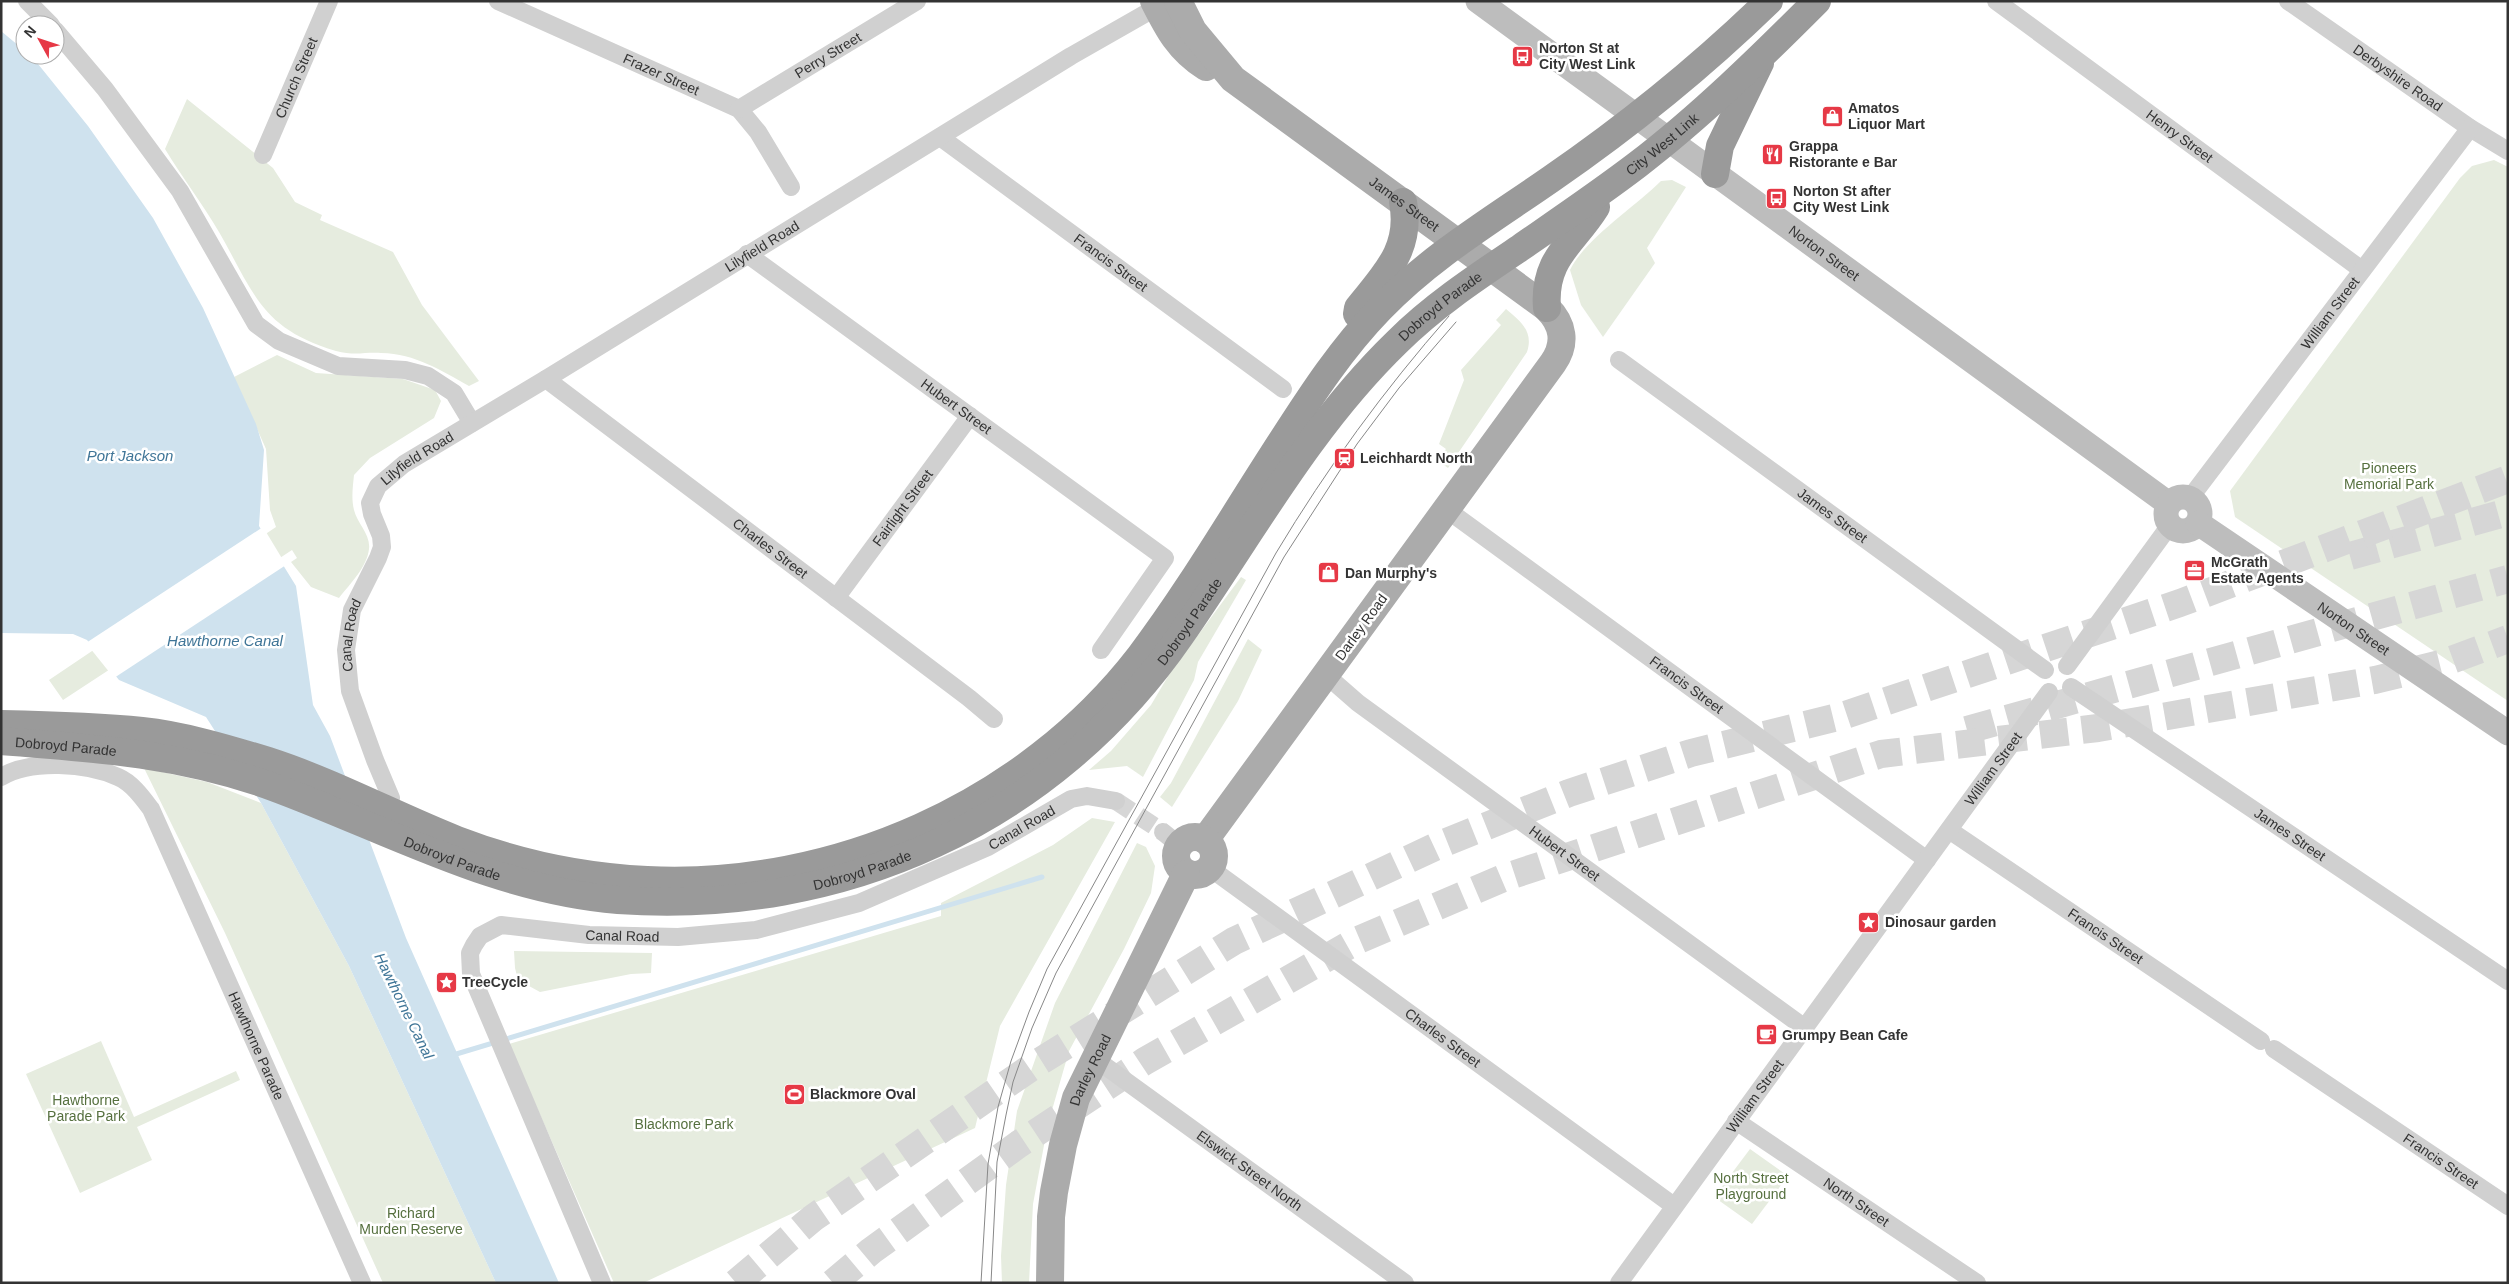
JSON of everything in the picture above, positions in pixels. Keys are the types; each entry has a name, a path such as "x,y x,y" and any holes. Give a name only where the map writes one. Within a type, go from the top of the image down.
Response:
{"highway":[{"path":"1457,242 1554,177 1635,115 1715,52 1769,1"},
{"name":"City West Link","path":"1491,267 1640,162 1764,53 1817,1"},
{"path":"1715,174 1720,146 1764,53"},
{"path":"1547,308 1547,284 1554,261 1563,247 1596,208 1603,189"},
{"path":"1348,347 1358,308 1386,274 1402,246 1406,228 1403,202"},
{"name":"Dobroyd Parade","path":"1,724 79,726 147,731 268,762 464,843 526,862 586,874 647,880 708,880 768,874 827,862 886,843 940,819 996,786 1043,752 1092,710 1138,658 1179,600 1320,381 1374,315 1405,283 1457,242"},
{"name":"Dobroyd Parade","path":"1,742 162,756 226,772 272,786 426,851 492,874 551,890 612,899 671,902 725,900 788,892 849,877 904,858 960,832 1011,802 1051,773 1105,727 1146,681 1179,639 1320,428 1354,386 1400,338 1442,303 1491,267"}],"main road":[{"name":"James Street","path":"1163,3 1176,42 1192,58 1233,79 1547,308 1559,324 1562,337"},
{"name":"Darley Road","path":"1050,1283 1051,1218 1057,1169 1076,1098 1094,1058 1198,871 1214,856 1210,844 1182,839 1326,676 1558,356 1562,337"}],"street":[{"path":"28,1 41,15"},
{"name":"Church Street","path":"263,155 329,1"},
{"name":"Frazer Street","path":"498,1 744,115"},
{"name":"Perry Street","path":"744,115 917,1"},
{"name":"Norton Street","path":"1478,1 2177,509 2196,502 2200,510 2198,523 2508,733"},
{"name":"Henry Street","path":"1996,1 2362,270"},
{"name":"Derbyshire Road","path":"2288,1 2470,128 2508,151"},
{"name":"Lilyfield Road","path":"370,503 378,486 389,475 747,254 1080,51 1163,3"},
{"path":"65,42 105,89 180,191 256,324 278,341 338,366 405,370 428,376 454,393 472,424"},
{"path":"744,115 791,187"},
{"name":"William Street","path":"2067,666 2177,509 2470,128"},
{"name":"Francis Street","path":"940,138 1283,389"},
{"name":"Hubert Street","path":"747,254 1165,558 1101,650"},
{"name":"James Street","path":"1619,360 2046,670"},
{"name":"Charles Street","path":"546,379 994,719"},
{"name":"Fairlight Street","path":"836,598 970,416"},
{"name":"Canal Road","path":"370,503 372,514 381,536 382,547 352,610 346,636 346,669 350,691 375,760 392,798"},
{"name":"Francis Street","path":"1446,509 1927,860"},
{"path":"2053,664 2067,666 2072,674 2071,686 2059,694 2049,692 2043,680 2046,670 2053,664"},
{"name":"Hubert Street","path":"1326,676 1358,703 1805,1028"},
{"name":"James Street","path":"2071,686 2508,981"},
{"name":"William Street","path":"1619,1283 2049,692"},
{"name":"Dobroyd Parade","path":"6,774 42,764 80,767 118,777 136,790 151,809"},
{"name":"Canal Road","path":"602,1283 471,974 470,953 480,936 501,925 589,935 632,937 678,937 756,930 859,903 988,847 1071,799 1087,796 1116,800"},
{"name":"Hawthorne Parade","path":"151,809 362,1283"},
{"name":"Francis Street","path":"1949,830 2508,1206"},
{"name":"Charles Street","path":"1198,871 1674,1206"},
{"name":"Elswick Street North","path":"1094,1058 1405,1283"},
{"name":"North Street","path":"1736,1120 1977,1283"}],"green space":[{"path":"187,99 273,168 295,202 322,215 320,220 393,252 422,305 479,381 469,386 427,364 405,356 381,353 354,354 336,351 291,332 275,320 252,291 219,232 165,149"},
{"name":"Pioneers Memorial Park","path":"2494,160 2508,167 2508,701 2235,517 2230,491 2460,178 2472,166"},
{"path":"1672,180 1686,187 1647,248 1655,263 1603,337 1581,305 1570,270 1577,258 1612,223 1661,181"},
{"path":"1506,309 1521,322 1527,332 1529,345 1527,352 1448,468 1437,460 1446,449 1439,444 1464,380 1461,370 1501,325 1496,320"},
{"path":"277,355 316,373 403,379 435,390 441,401 434,418 370,458 354,475 352,497 354,510 369,544 368,556 362,569 339,598 311,587 291,562 297,558 292,550 63,700 49,680 276,527 270,510 266,449 234,377"},
{"path":"1241,577 1246,580 1198,662 1194,680 1143,777 1127,766 1089,770 1111,751 1151,705 1170,673"},
{"path":"1248,639 1262,650 1238,701 1172,807 1160,797 1171,783"},
{"name":"Richard Murden Reserve","path":"144,768 207,782 261,803 349,966 496,1283 383,1283 225,933"},
{"name":"Blackmore Park","path":"1092,818 1115,822 1000,1026 975,1128 643,1283 614,1283 509,1044 941,916 941,903 1053,845"},
{"path":"1137,843 1146,847 1155,866 1151,893 1124,949 1069,1051 1048,1124 1033,1204 1029,1283 1002,1283 1001,1256 1006,1185 1017,1111 1055,1003"},
{"path":"514,951 652,953 651,973 631,974 540,992 518,980"},
{"name":"Hawthorne Parade Park","path":"101,1041 134,1117 236,1071 240,1080 137,1127 152,1160 80,1193 26,1074"},
{"name":"North Street Playground","path":"1750,1149 1788,1176 1752,1224 1714,1197"}],"water":[{"path":"1,31 15,43 15,65 39,65 88,126 153,218 203,308 256,424 264,450 259,526 296,586 313,705 330,736 406,938 559,1283 496,1283 349,966 261,803 206,717 119,680 87,640 73,634 1,633"}],"pier":[{"path":"263,527 286,565 114,678 86,643"}],"waterway":[{"path":"453,1055 1042,877"}],"tunnel":[{"path":"736,1283 813,1218 1036,1064 1234,941 1439,845 1569,793 1691,753 1842,716 2180,603 2508,479"},
{"path":"2350,556 2508,512"},
{"path":"1967,730 2508,579"},
{"path":"833,1283 871,1251 1019,1144 1145,1061 1358,940 1506,877 1881,754 2098,728 2375,680 2440,664 2508,639"},
{"path":"1116,801 1163,832"}],"tram line":[{"path":"981,1283 988,1164 998,1107 1011,1061 1047,969 1295,521 1357,430 1449,316"},
{"path":"991,1283 997,1162 1006,1115 1013,1082 1032,1028 1056,973 1284,557 1357,444 1399,388 1456,322"}],"place":[{"name":"Norton St at City West Link","path":"1523,56"},
{"name":"Amatos Liquor Mart","path":"1832,116"},
{"name":"Grappa Ristorante e Bar","path":"1773,154"},
{"name":"Norton St after City West Link","path":"1777,199"},
{"name":"Leichhardt North","path":"1344,458"},
{"name":"McGrath Estate Agents","path":"2195,570"},
{"name":"Dan Murphy's","path":"1329,573"},
{"name":"Dinosaur garden","path":"1869,922"},
{"name":"TreeCycle","path":"446,982"},
{"name":"Grumpy Bean Cafe","path":"1766,1035"},
{"name":"Blackmore Oval","path":"794,1094"}],"water label":[{"name":"Port Jackson","path":"130,456"},
{"name":"Hawthorne Canal","path":"225,641"},
{"name":"Hawthorne Canal","path":"404,1006"}]}
